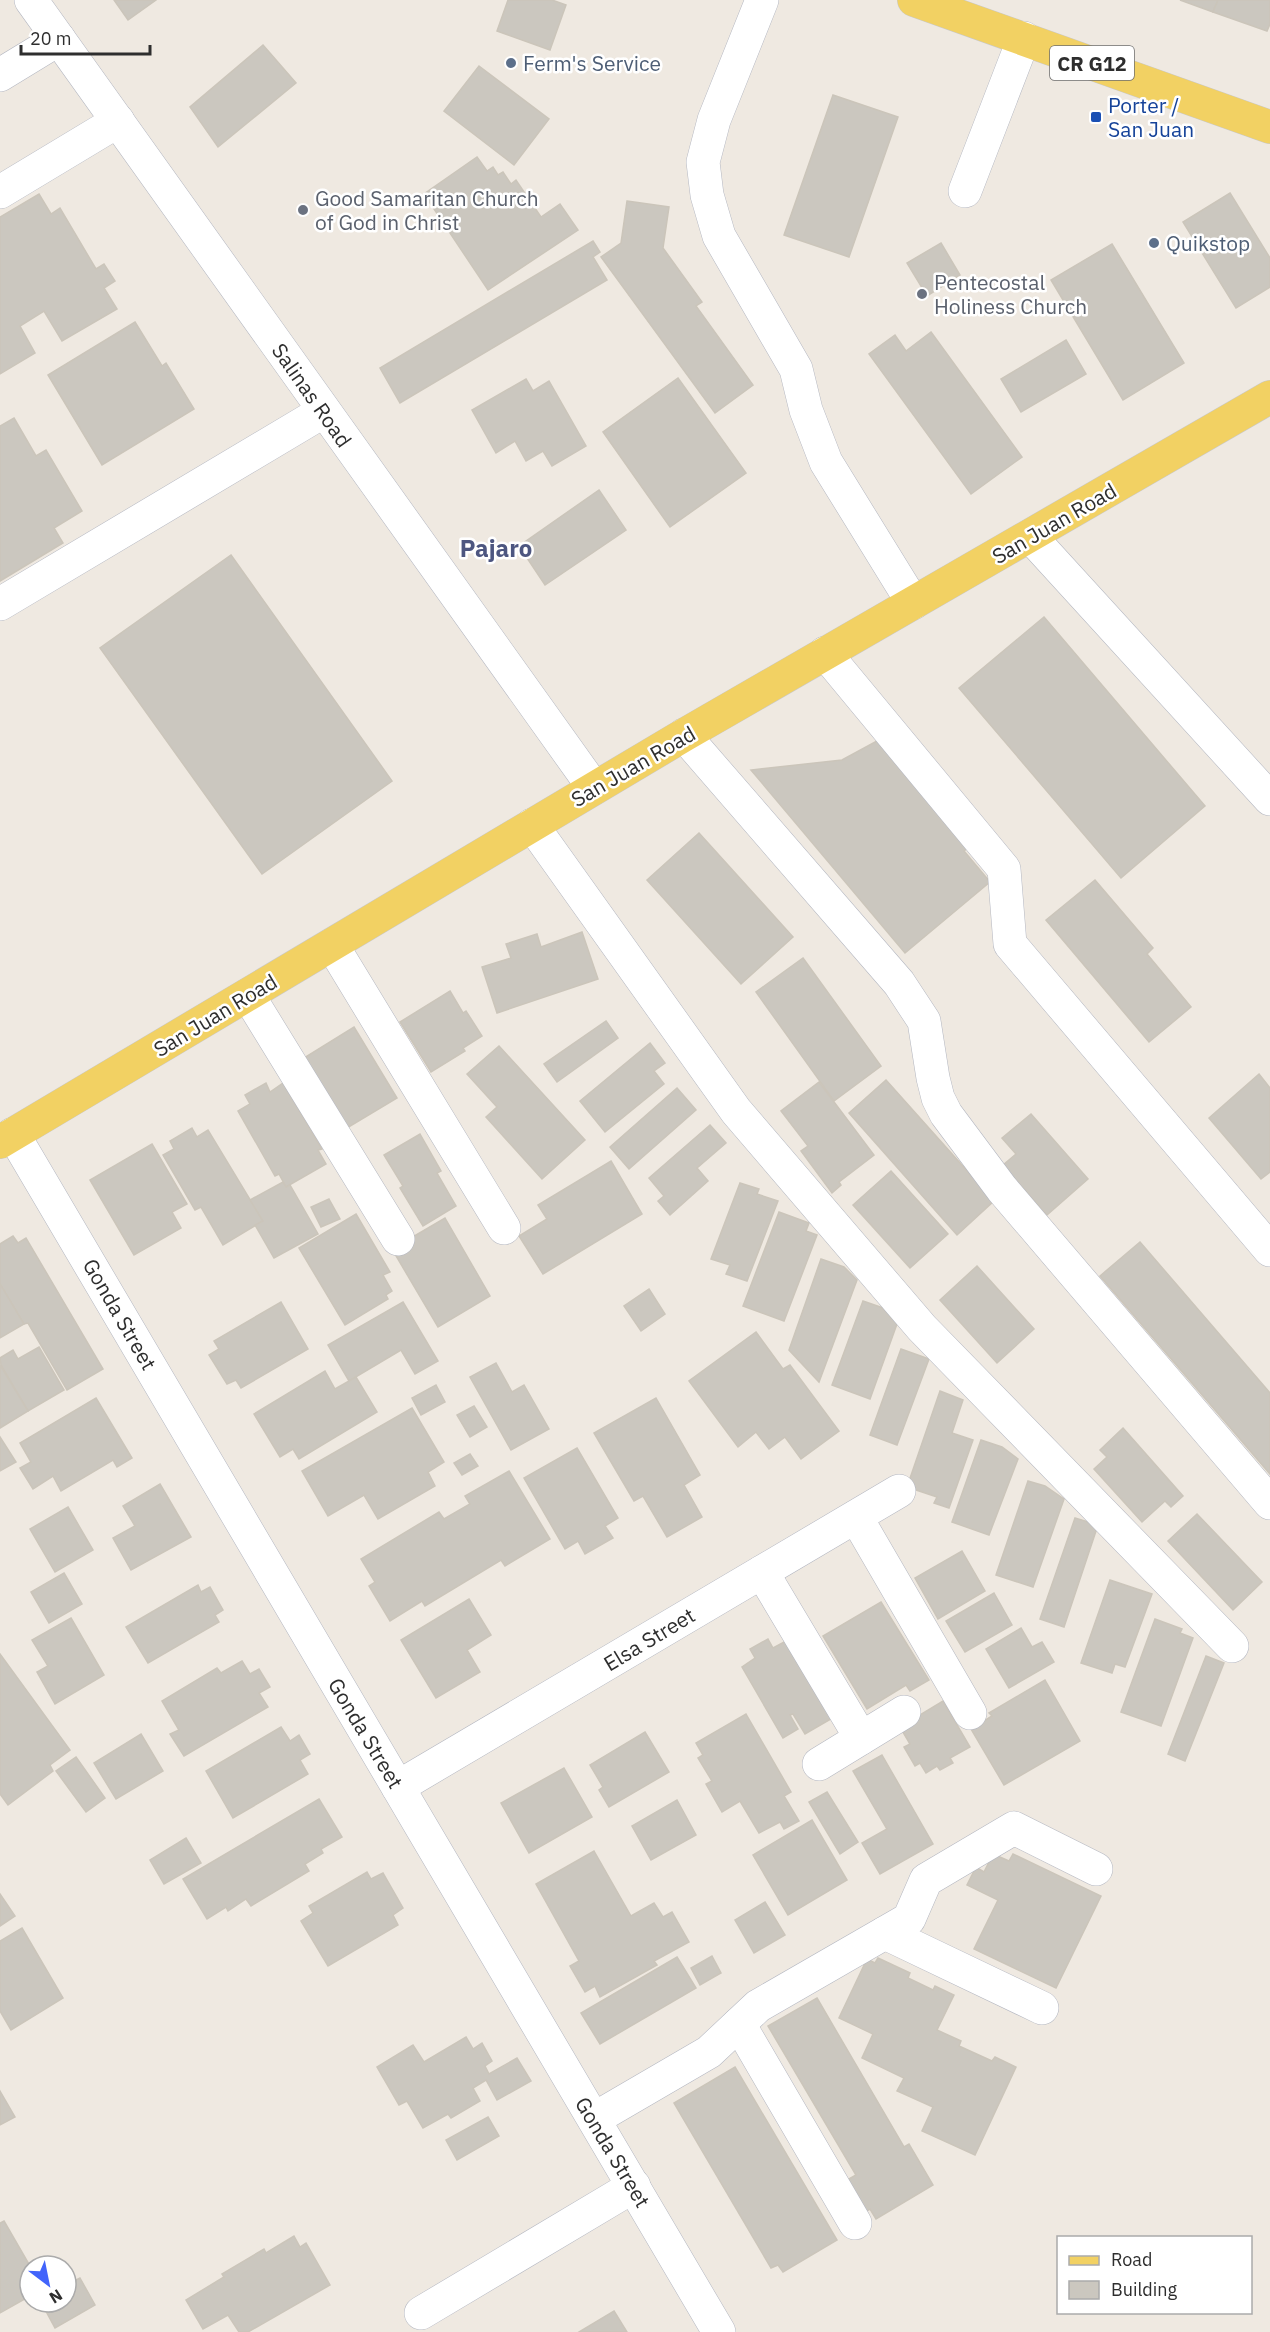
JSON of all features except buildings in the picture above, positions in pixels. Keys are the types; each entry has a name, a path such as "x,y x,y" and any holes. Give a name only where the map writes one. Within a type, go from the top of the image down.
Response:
{"main road":[{"name":"CR G12","path":"915,0 1270,127"},
{"name":"San Juan Road","path":"7,1138 684,735 1270,398"}],"street":[{"name":"Salinas Road","path":"31,0 594,788"},
{"path":"762,0 714,120 703,162 707,195 718,236 796,369 806,410 826,462 913,603"},
{"path":"965,191 1024,38"},
{"path":"0,75 59,39"},
{"path":"0,192 118,120"},
{"path":"0,604 324,411"},
{"path":"1030,536 1270,799"},
{"path":"825,653 1004,869 1010,944 1270,1250"},
{"path":"684,735 899,983 916,1007 924,1021 938,1098 946,1114 1002,1189 1270,1503"},
{"path":"532,825 736,1111 922,1328 1232,1646"},
{"path":"332,945 504,1228"},
{"path":"248,995 398,1239"},
{"name":"Gonda Street","path":"7,1138 398,1787 720,2332"},
{"name":"Elsa Street","path":"398,1787 899,1491"},
{"path":"856,1517 970,1713"},
{"path":"762,1572 861,1738"},
{"path":"819,1764 904,1712"},
{"path":"594,2119 709,2052 758,2006 909,1919 926,1880 1014,1828 1096,1869"},
{"path":"885,1933 1042,2008"},
{"path":"739,2024 855,2223"},
{"path":"421,2313 634,2186"}],"place":[{"name":"Ferm's Service","path":"511,63"},
{"name":"Porter / San Juan","path":"1096,117"},
{"name":"Good Samaritan Church of God in Christ","path":"303,210"},
{"name":"Quikstop","path":"1154,243"},
{"name":"Pentecostal Holiness Church","path":"922,294"}],"district":[{"name":"Pajaro","path":"496,548"}]}
